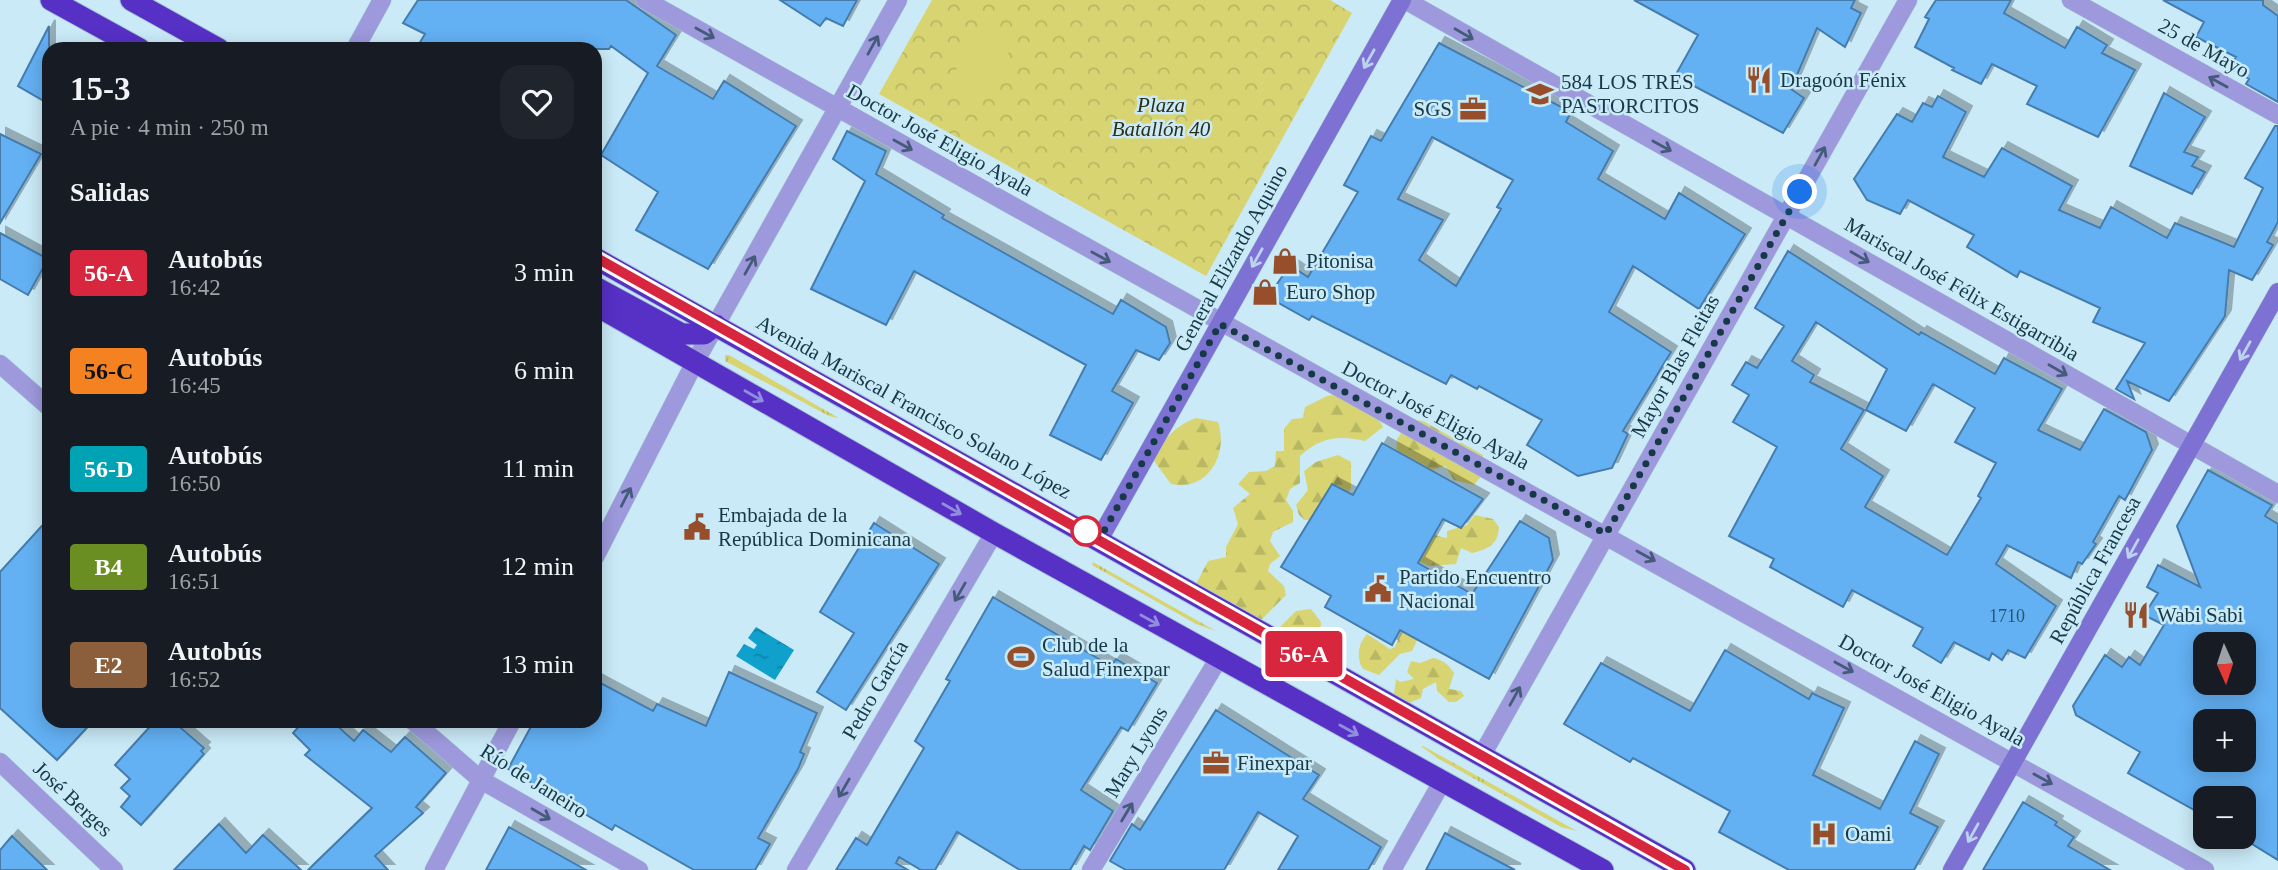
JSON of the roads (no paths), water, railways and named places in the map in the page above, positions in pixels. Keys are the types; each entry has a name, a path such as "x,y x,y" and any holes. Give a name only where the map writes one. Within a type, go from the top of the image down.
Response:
{"highway":[{"path":"51,0 127,42"},
{"path":"131,0 206,42"},
{"name":"Avenida Mariscal Francisco Solano López","path":"602,261 1100,538 1685,870"},
{"path":"602,290 682,334 704,334 716,325"},
{"path":"602,309 994,533 1603,870"}],"street":[{"path":"359,42 382,0"},
{"name":"Doctor José Eligio Ayala","path":"645,0 1220,324 1606,534 2205,870"},
{"path":"602,543 695,362 898,0"},
{"name":"Mariscal José Félix Estigarribia","path":"1404,0 2278,494"},
{"name":"General Elizardo Aquino","path":"1100,538 1404,0"},
{"name":"Mayor Blas Fleitas","path":"1482,755 1908,0"},
{"name":"25 de Mayo","path":"2071,0 2278,115"},
{"name":"República Francesa","path":"1952,870 2278,292"},
{"path":"0,364 42,401"},
{"name":"Pedro García","path":"796,870 994,533"},
{"name":"Mary Lyons","path":"1091,870 1219,658"},
{"name":"Río de Janeiro","path":"421,728 481,780 639,870"},
{"path":"434,870 508,728"},
{"name":"José Berges","path":"0,762 114,870"},
{"path":"1392,870 1442,782"}],"water":[{"path":"756,627 794,650 775,680 736,656 744,644 754,649 757,645 748,638"}],"place":[{"name":"Dragoón Fénix","path":"1759,80"},
{"name":"584 LOS TRES PASTORCITOS","path":"1540,94"},
{"name":"SGS","path":"1473,109"},
{"name":"Pitonisa","path":"1285,261"},
{"name":"Euro Shop","path":"1265,292"},
{"name":"Embajada de la República Dominicana","path":"697,527"},
{"name":"Partido Encuentro Nacional","path":"1378,589"},
{"name":"Wabi Sabi","path":"2136,615"},
{"name":"Club de la Salud Finexpar","path":"1021,657"},
{"name":"Finexpar","path":"1216,763"},
{"name":"Oami","path":"1824,834"}],"park label":[{"name":"Plaza Batallón 40","path":"1161,117"}]}
